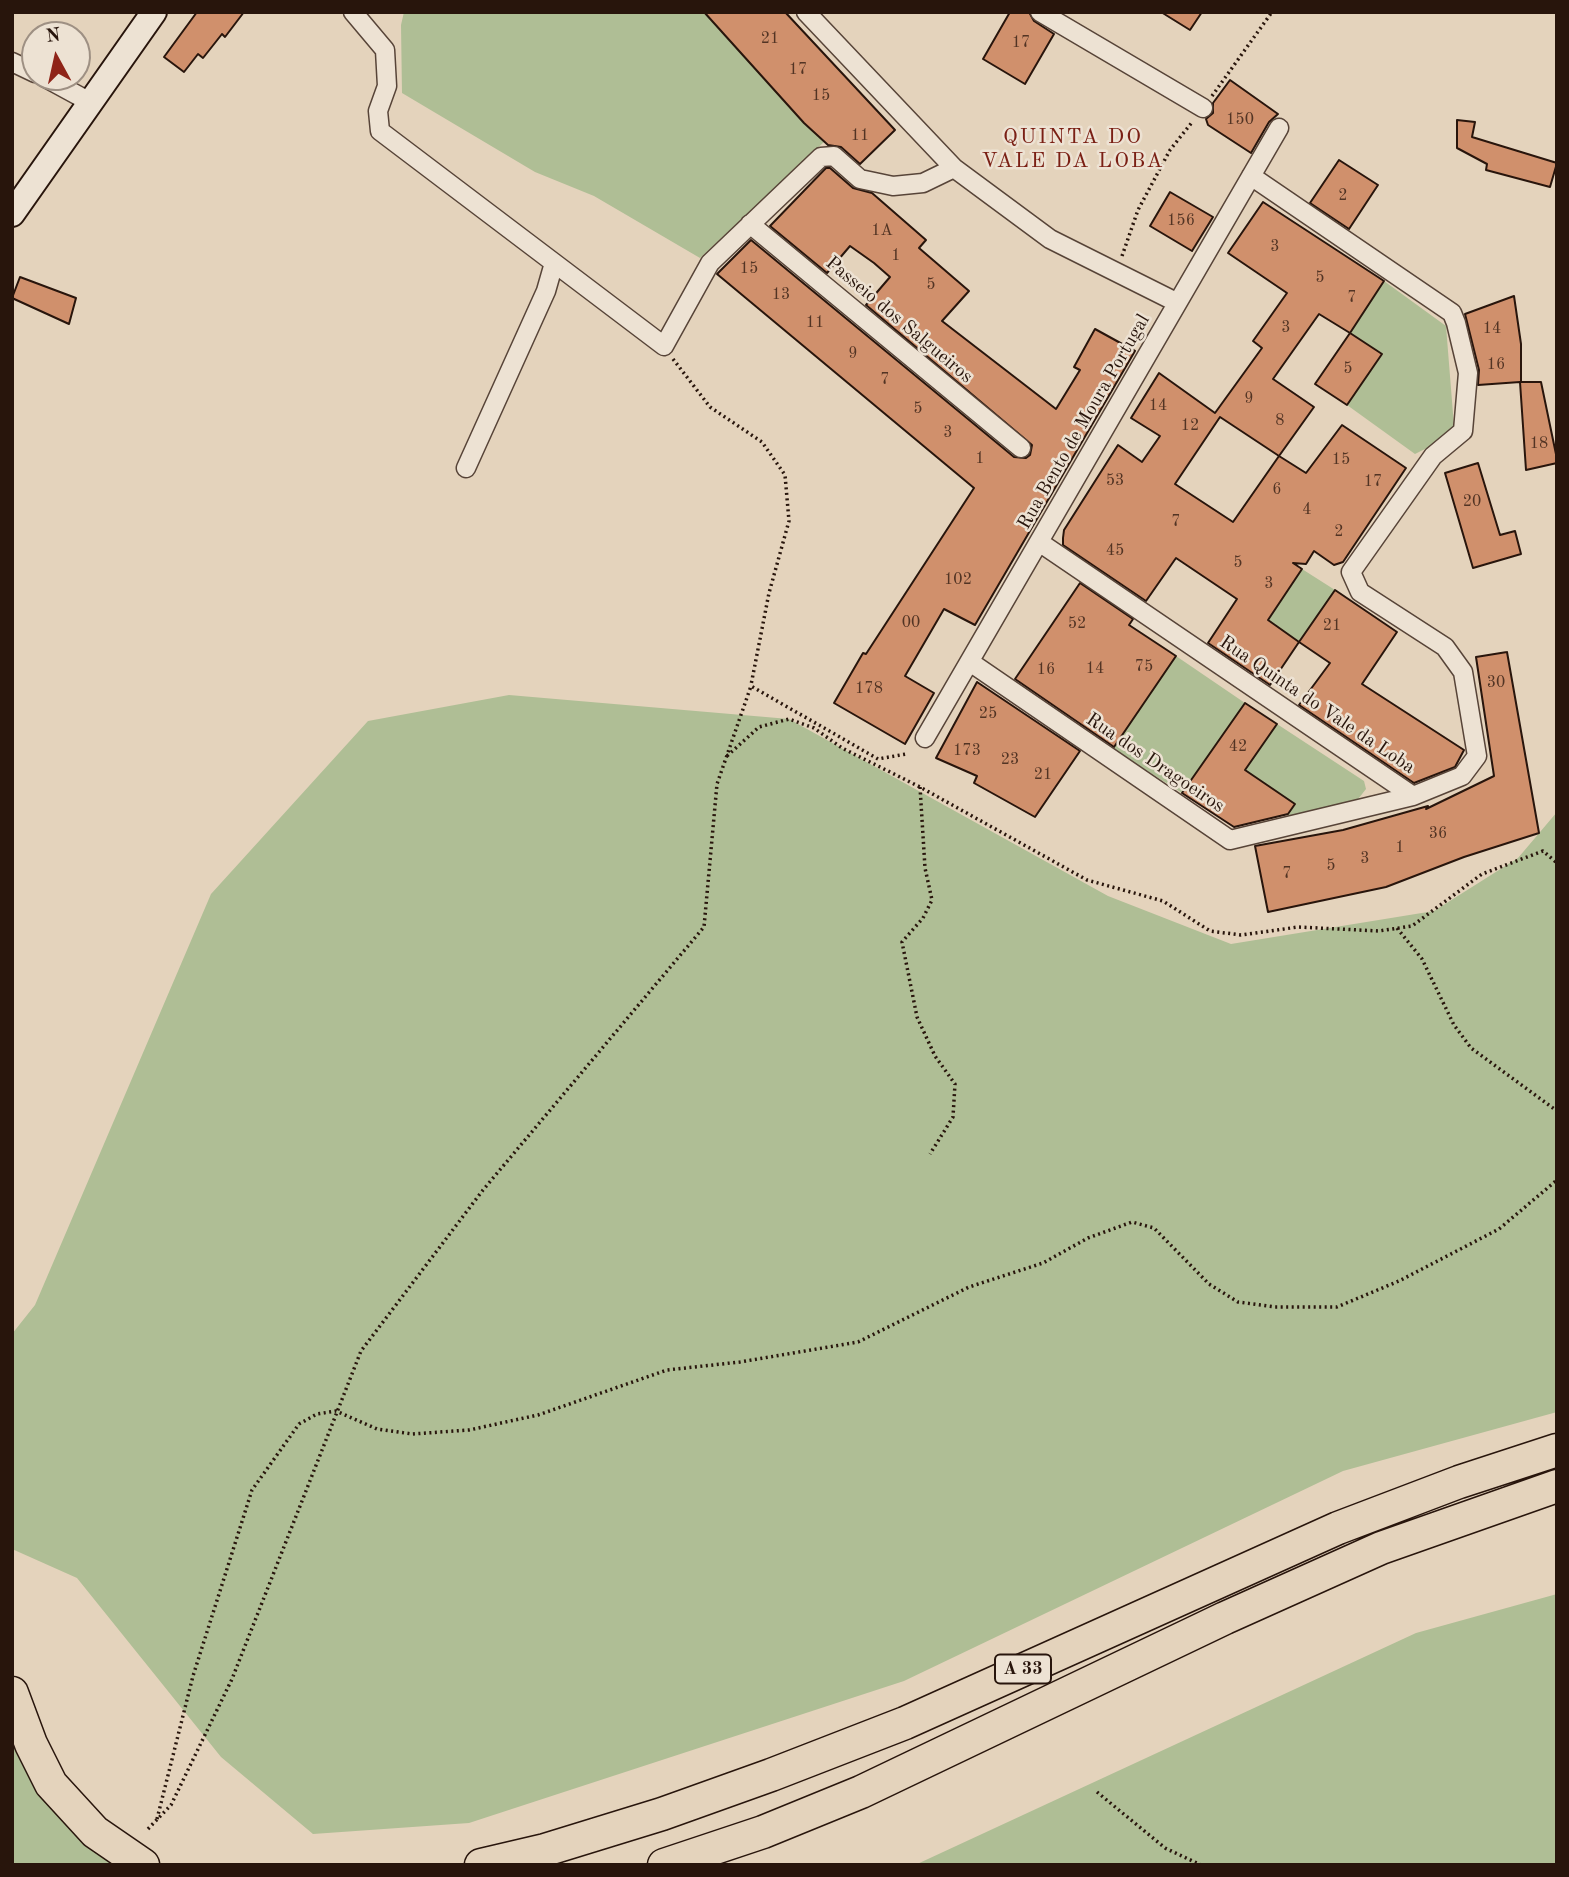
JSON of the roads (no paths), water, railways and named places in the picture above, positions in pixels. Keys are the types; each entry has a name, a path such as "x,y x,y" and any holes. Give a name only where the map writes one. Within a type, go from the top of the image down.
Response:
{"highway":[{"name":"A 33","path":"481,1865 545,1850 663,1814 905,1723 1338,1528 1459,1482 1557,1450"},
{"name":"A 33","path":"664,1865 763,1832 861,1792 1225,1618 1381,1548 1557,1486"},
{"path":"12,1693 30,1744 51,1784 95,1832 143,1865"}],"main road":[{"path":"12,214 154,12"}],"street":[{"path":"353,12 385,50 387,86 378,111 380,131 664,346 710,263 813,162 828,155 834,156 860,178 893,186 923,183 954,168"},
{"path":"806,12 954,168 1050,239 1176,302"},
{"path":"1040,12 1203,108"},
{"path":"70,91 90,102"},
{"name":"Rua Bento de Moura Portugal","path":"925,738 1279,128"},
{"name":"Rua Quinta do Vale da Loba","path":"1039,542 1413,796 1462,776 1477,756 1463,672 1445,647 1360,592 1351,572 1433,456 1463,432 1468,373 1456,323 1452,313 1251,176"},
{"name":"Passeio dos Salgueiros","path":"750,224 1021,448"},
{"path":"466,468 546,291 555,263"},
{"name":"Rua dos Dragoeiros","path":"970,662 1230,840 1413,796"}],"district":[{"name":"QUINTA DO VALE DA LOBA","path":"1073,149"}]}
